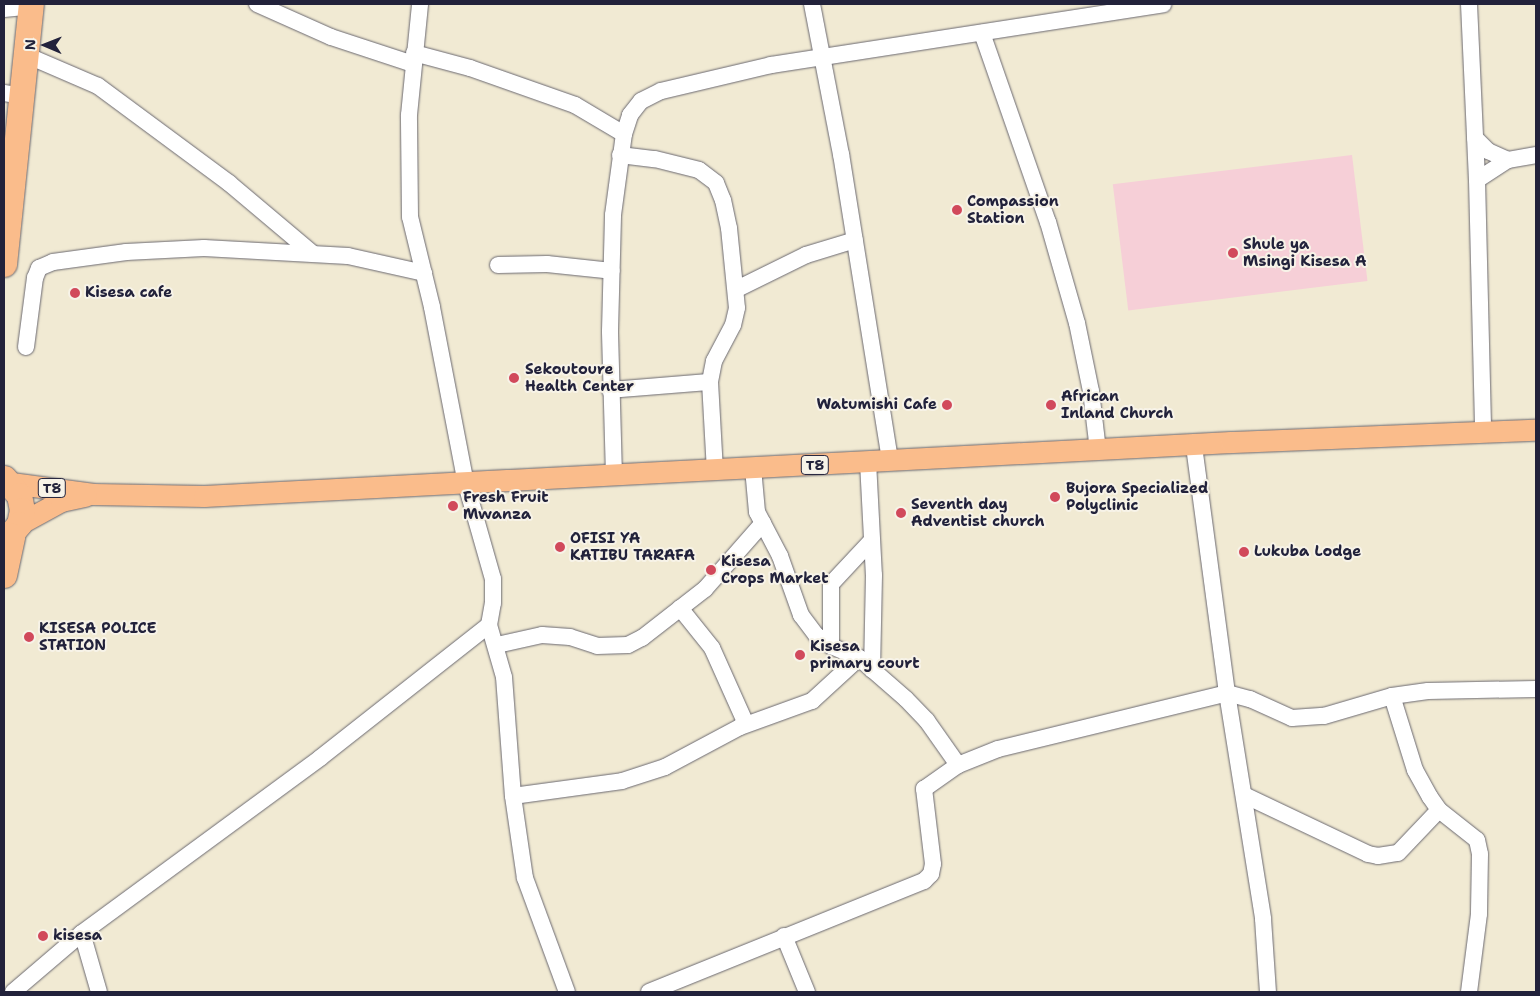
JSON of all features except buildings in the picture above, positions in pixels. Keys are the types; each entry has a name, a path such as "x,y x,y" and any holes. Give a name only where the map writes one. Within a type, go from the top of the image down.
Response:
{"highway":[{"path":"4,264 12,107 26,55 31,5"},
{"path":"4,575 20,503 7,480"}],"main road":[{"name":"T8","path":"7,480 93,494 204,496 1536,430"},
{"name":"T8","path":"12,534 61,501 93,494"}],"street":[{"path":"257,4 331,37 414,59 470,68 575,105 624,134"},
{"path":"420,4 414,59 408,196 466,484 493,579 494,603 489,625 498,646 504,677 513,796 525,878 567,992"},
{"path":"812,4 856,240 890,461"},
{"path":"614,476 610,390 613,215 624,134 630,115 641,100 661,91 823,56 982,34 1163,4"},
{"path":"1469,4 1477,180 1483,434"},
{"path":"4,9 31,5"},
{"path":"982,34 1059,259 1091,391 1098,451"},
{"path":"26,55 98,86 229,183 312,254"},
{"path":"1475,138 1488,151 1508,160"},
{"path":"620,155 678,164 699,170 716,182 729,228 737,289 733,324 714,361 710,382 715,470"},
{"path":"1477,180 1508,160 1536,155"},
{"path":"737,289 806,255 856,240"},
{"path":"26,347 35,278 40,268 53,262 126,252 204,248 348,256 424,273"},
{"path":"498,265 547,264 612,271"},
{"path":"610,390 710,382"},
{"path":"1194,446 1227,693 1263,919 1268,992"},
{"path":"868,462 875,607 872,670"},
{"path":"752,468 757,512 780,556 802,615 816,635 831,646 859,658 927,721 958,765"},
{"path":"498,646 542,636 570,637 597,646 628,645 642,638 705,589 762,523"},
{"path":"831,646 831,584 872,540"},
{"path":"680,608 712,648 746,724"},
{"path":"13,992 82,933 320,758 489,625"},
{"path":"513,796 622,781 665,768 746,724 812,701 859,658"},
{"path":"650,992 784,936 917,884 931,874 933,864 924,789 958,765 1036,739 1227,693 1250,699 1292,718 1324,716 1392,696 1476,687 1536,689"},
{"path":"1392,696 1415,770 1439,810 1470,832 1477,840 1480,854 1479,914 1469,992"},
{"path":"1244,795 1368,854 1378,856 1398,853 1439,810"},
{"path":"82,933 99,992"},
{"path":"784,936 807,992"}],"shaded area":[{"path":"1352,155 1367,281 1128,310 1113,184"}],"place":[{"name":"Compassion Station","path":"957,210"},
{"name":"Shule ya Msingi Kisesa A","path":"1233,253"},
{"name":"Kisesa cafe","path":"75,293"},
{"name":"Sekoutoure Health Center","path":"514,378"},
{"name":"Watumishi Cafe","path":"947,405"},
{"name":"African Inland Church","path":"1051,405"},
{"name":"Bujora Specialized Polyclinic","path":"1055,497"},
{"name":"Fresh Fruit Mwanza","path":"453,506"},
{"name":"Seventh day Adventist church","path":"901,513"},
{"name":"OFISI YA KATIBU TARAFA","path":"560,547"},
{"name":"Lukuba Lodge","path":"1244,552"},
{"name":"Kisesa Crops Market","path":"711,570"},
{"name":"KISESA POLICE STATION","path":"29,637"},
{"name":"Kisesa primary court","path":"800,655"},
{"name":"kisesa","path":"43,936"}]}
